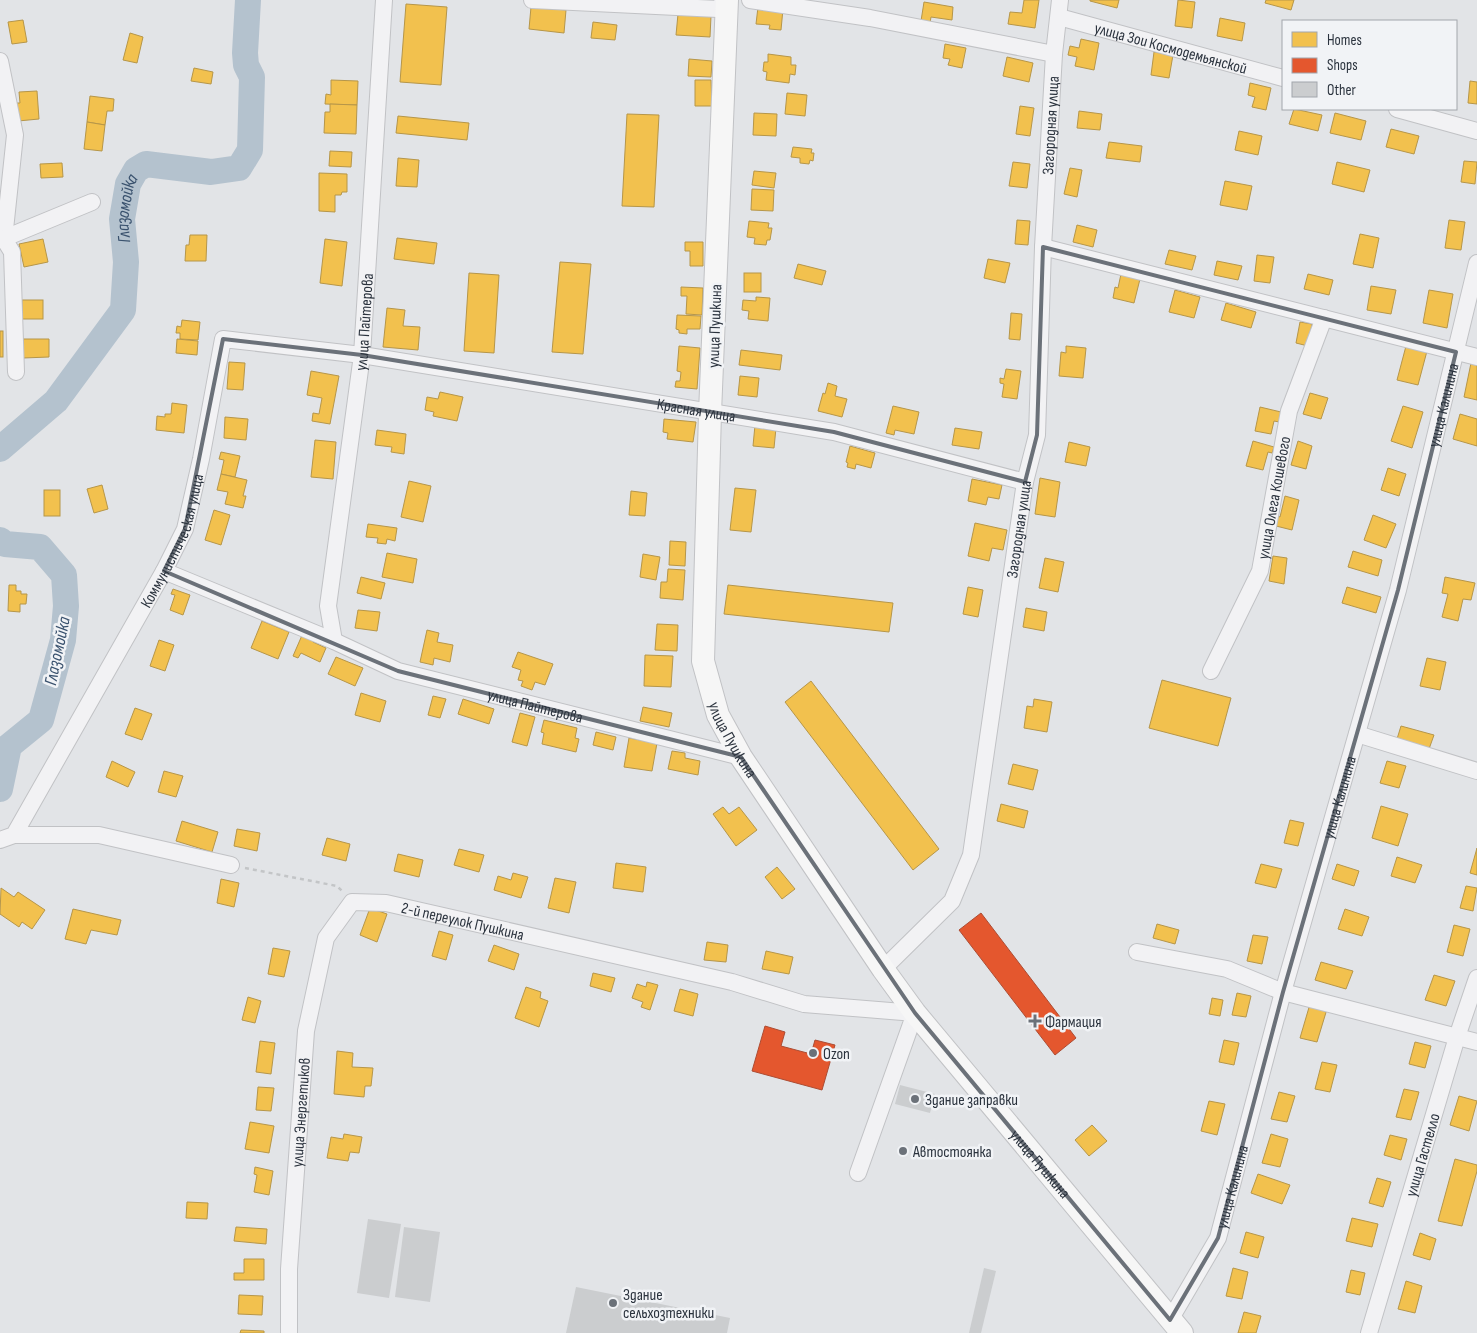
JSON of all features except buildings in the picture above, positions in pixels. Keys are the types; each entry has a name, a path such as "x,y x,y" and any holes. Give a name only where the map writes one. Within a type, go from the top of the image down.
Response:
{"main road":[{"name":"улица Пушкина","path":"726,0 710,413 703,661 718,715 741,756 883,969 915,1013 1176,1327"}],"street":[{"name":"улица Пайтерова","path":"334,641 328,606 362,356 384,0"},
{"path":"532,0 718,9 726,0"},
{"name":"Загородная улица","path":"750,0 870,18 1054,54"},
{"name":"Загородная улица","path":"883,969 952,901 971,855 1025,482 1037,434 1043,247 1054,54 1060,0"},
{"name":"улица Зои Космодемьянской","path":"1059,17 1282,78"},
{"path":"0,60 16,135 2,240 12,252 16,372"},
{"path":"1401,110 1477,131"},
{"path":"2,240 92,202"},
{"path":"1043,247 1477,357"},
{"name":"улица Калинина","path":"1176,1327 1218,1238 1283,992 1398,590 1477,263"},
{"name":"улица Олега Кошевого","path":"1211,671 1260,571 1289,411 1324,318"},
{"name":"Коммунистическая улица","path":"7,838 164,570 185,529 201,459 224,339 362,356"},
{"name":"Красная улица","path":"362,356 834,432 1025,482"},
{"name":"улица Пайтерова","path":"164,570 334,641 398,671 741,756"},
{"path":"1357,734 1477,771"},
{"path":"7,838 99,835 231,865"},
{"name":"2-й переулок Пушкина","path":"352,902 386,903 732,982 804,1004 915,1013"},
{"name":"улица Энергетиков","path":"289,1333 289,1269 306,1031 326,938 352,902"},
{"path":"1136,952 1227,969 1283,992 1477,1042"},
{"name":"улица Гастелло","path":"1368,1333 1457,1037 1477,978"},
{"path":"858,1173 915,1013"}],"path":[{"path":"231,865 337,886 352,902"}],"highlighted area":[{"path":"1043,247 1456,352 1398,590 1283,992 1218,1238 1170,1320 915,1013 741,757 398,671 164,571 185,529 223,339 362,355 834,432 1025,482 1037,435"}],"waterway":[{"name":"Глазомойка","path":"0,449 56,401 123,310 126,262 122,219 128,184 136,170 146,164 211,172 239,168 250,150 252,77 246,65 245,53 248,0"},
{"name":"Глазомойка","path":"0,540 5,544 40,547 64,575 66,606 63,640 41,720 9,746 0,789"}],"place":[{"name":"Фармация","path":"1035,1021"},
{"name":"Ozon","path":"813,1053"},
{"name":"Здание заправки","path":"915,1099"},
{"name":"Автостоянка","path":"903,1151"},
{"name":"Здание сельхозтехники","path":"613,1303"}]}
